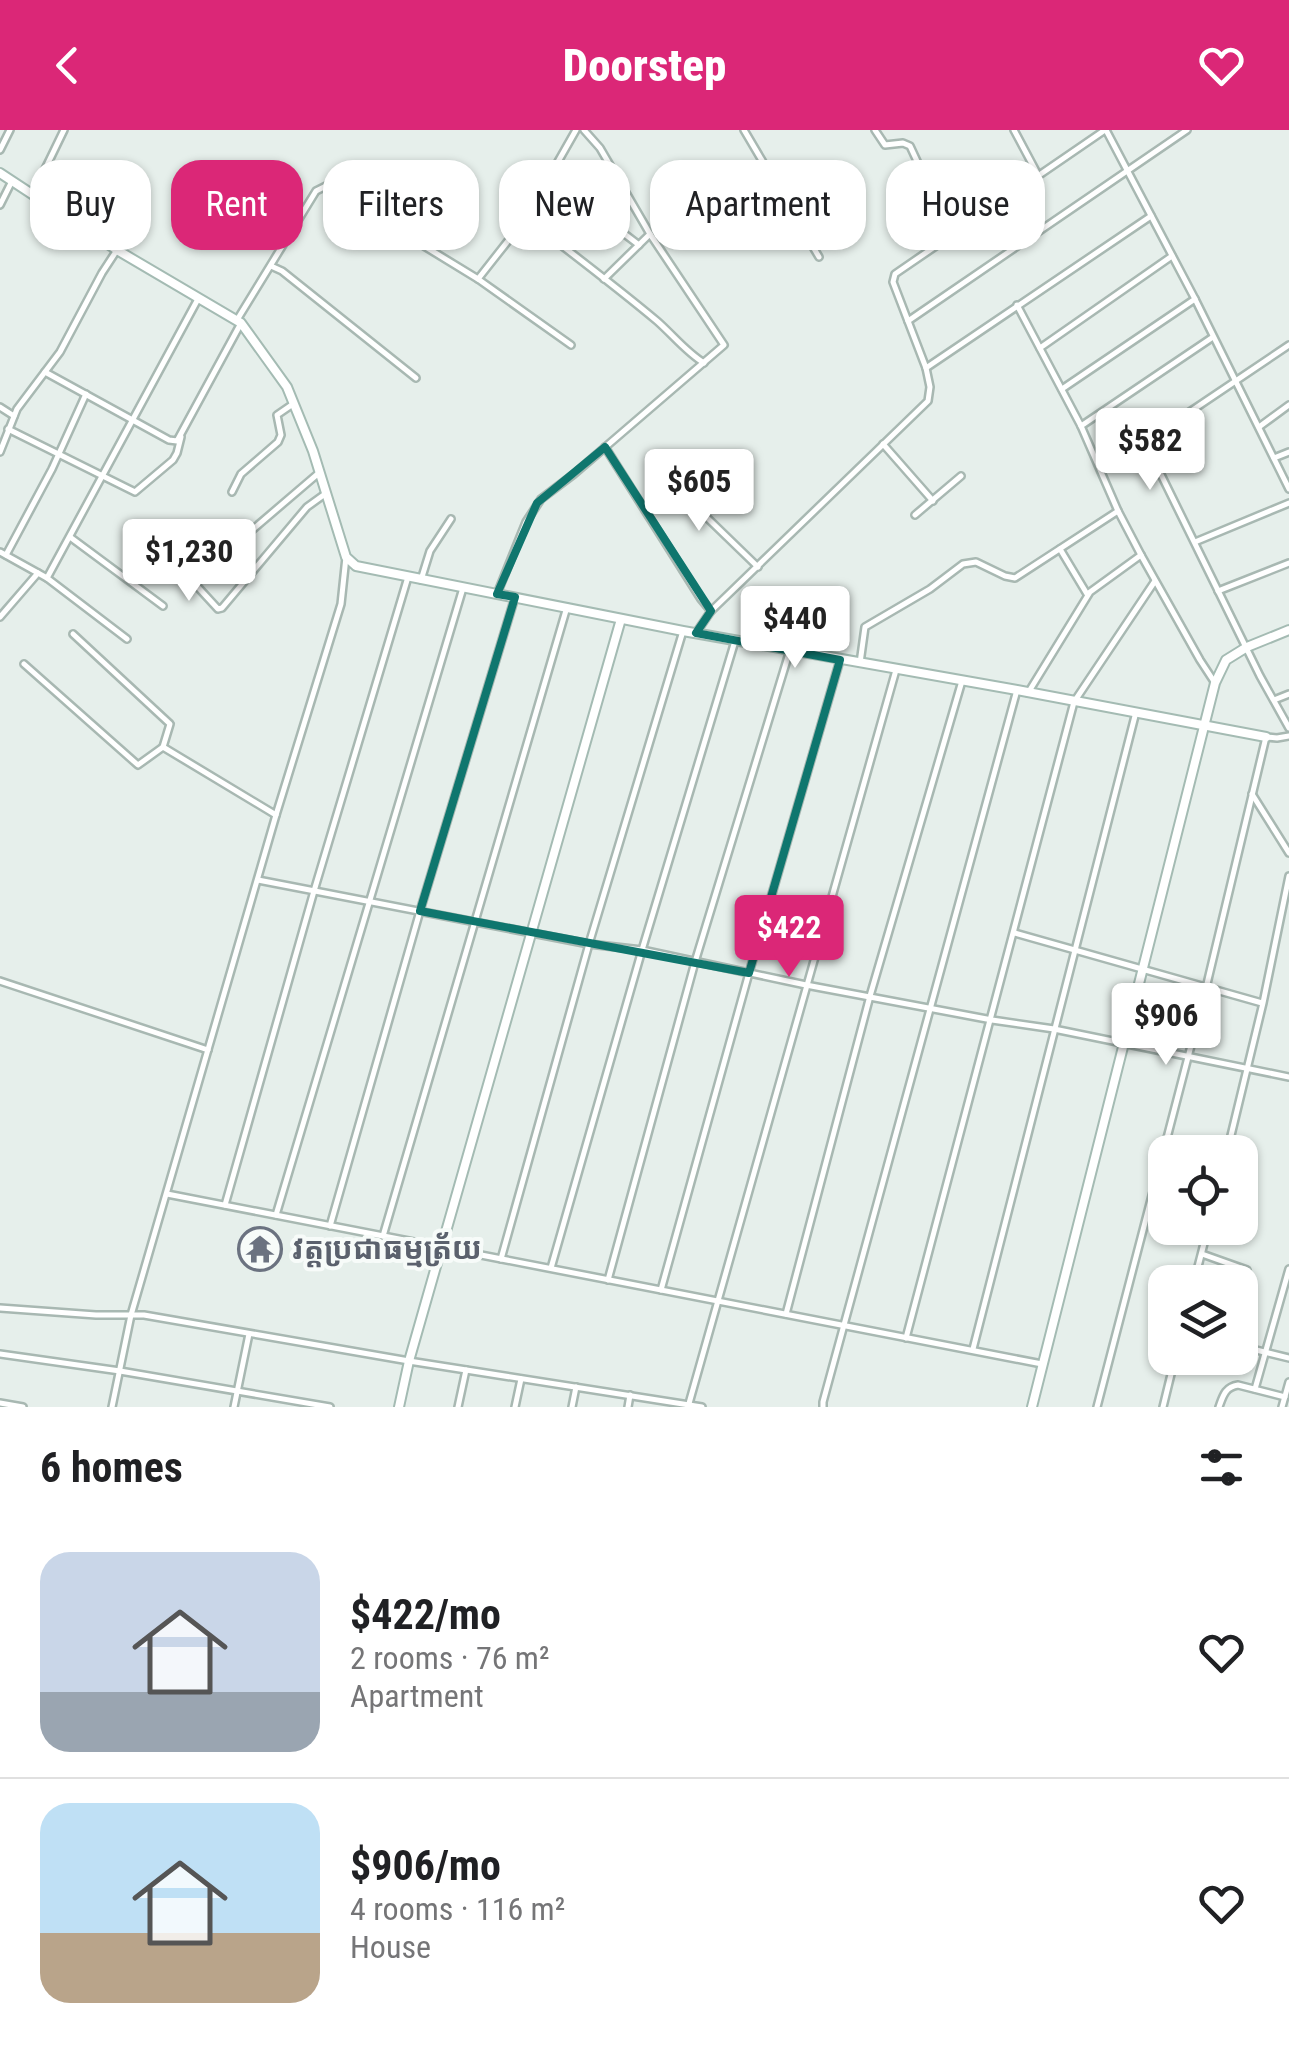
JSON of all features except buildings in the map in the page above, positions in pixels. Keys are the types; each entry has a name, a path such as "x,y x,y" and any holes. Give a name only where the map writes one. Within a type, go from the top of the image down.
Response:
{"street":[{"path":"0,150 10,130"},
{"path":"49,160 64,130"},
{"path":"558,160 576,130"},
{"path":"584,130 600,148 650,234 604,279"},
{"path":"744,130 819,258"},
{"path":"875,130 885,145 910,146 917,160"},
{"path":"1014,130 1030,160"},
{"path":"1045,170 1106,130 1289,489"},
{"path":"908,321 1187,130"},
{"path":"0,173 30,192"},
{"path":"0,204 12,181"},
{"path":"8,430 137,492 177,453 180,437 239,321 316,192 326,186 478,280 572,345"},
{"path":"926,368 1150,216"},
{"path":"630,238 639,245"},
{"path":"0,452 17,410 60,352 102,272 118,250 239,321 287,387 320,472 346,558 341,604 131,1315 112,1407"},
{"path":"478,280 501,250"},
{"path":"567,250 704,362"},
{"path":"496,594 526,522 538,504 724,345 661,250"},
{"path":"696,634 711,611 928,400 926,368 893,282 900,269 928,250"},
{"path":"1040,348 1172,256"},
{"path":"271,266 416,378"},
{"path":"48,578 199,298"},
{"path":"1062,388 1194,299"},
{"path":"1017,306 1082,426 1118,511 1215,683"},
{"path":"1082,426 1213,337"},
{"path":"1100,470 1289,344"},
{"path":"45,372 169,440 177,441 180,437"},
{"path":"86,394 58,455 3,554 48,578 127,639"},
{"path":"232,492 241,474 278,442 276,415 294,404"},
{"path":"0,406 14,416"},
{"path":"1258,428 1289,406"},
{"path":"1145,442 1289,728"},
{"path":"883,444 933,501"},
{"path":"605,447 711,611"},
{"path":"1274,458 1289,452"},
{"path":"320,472 196,578 195,584 218,609 222,608 306,508 326,493"},
{"path":"664,476 758,566"},
{"path":"916,515 961,476"},
{"path":"1194,542 1289,503"},
{"path":"860,663 865,627 930,589 963,564 976,562 1016,578 1118,511"},
{"path":"421,580 430,551 450,519"},
{"path":"70,537 163,606"},
{"path":"1060,549 1088,595"},
{"path":"1028,693 1088,595 1142,555"},
{"path":"346,558 362,569 696,634 1266,737 1289,736"},
{"path":"1218,591 1289,563"},
{"path":"0,616 38,572"},
{"path":"225,1205 408,577"},
{"path":"906,1338 1074,702 1155,581"},
{"path":"276,1215 463,588"},
{"path":"330,1226 515,597"},
{"path":"383,1236 568,607"},
{"path":"400,1407 409,1361 622,618"},
{"path":"1032,1407 1215,683 1226,660 1246,647 1289,630"},
{"path":"500,1259 683,631"},
{"path":"24,664 138,766 162,747 170,724 72,634"},
{"path":"552,1268 735,640"},
{"path":"608,1280 695,962 790,650"},
{"path":"661,1290 840,660"},
{"path":"688,1406 896,670"},
{"path":"786,1314 870,996 962,681"},
{"path":"823,1407 1017,690"},
{"path":"1274,700 1289,694"},
{"path":"973,1350 1136,712"},
{"path":"1096,1407 1206,988 1266,737"},
{"path":"162,747 276,816"},
{"path":"1252,794 1289,853"},
{"path":"1230,1135 1289,876"},
{"path":"258,880 1289,1076"},
{"path":"1014,933 1263,1003"},
{"path":"0,981 208,1050"},
{"path":"166,1194 1043,1364"},
{"path":"1199,1265 1204,1245"},
{"path":"1202,1254 1233,1265"},
{"path":"1255,1389 1289,1269"},
{"path":"0,1308 131,1315 702,1407"},
{"path":"234,1407 249,1334"},
{"path":"1258,1350 1289,1358"},
{"path":"0,1354 120,1370 330,1407"},
{"path":"458,1407 466,1370"},
{"path":"1162,1407 1170,1375"},
{"path":"515,1407 521,1378"},
{"path":"1282,1407 1289,1382"},
{"path":"1219,1407 1225,1390 1232,1386 1284,1397"},
{"path":"572,1407 576,1387"},
{"path":"628,1407 630,1395"},
{"path":"0,1403 23,1407"}],"highlighted area":[{"path":"605,447 711,611 696,633 840,660 749,973 420,911 515,597 497,594 537,503"}],"place":[{"name":"វត្តប្រជាធម្មត្រ័យ","path":"260,1249"}]}
